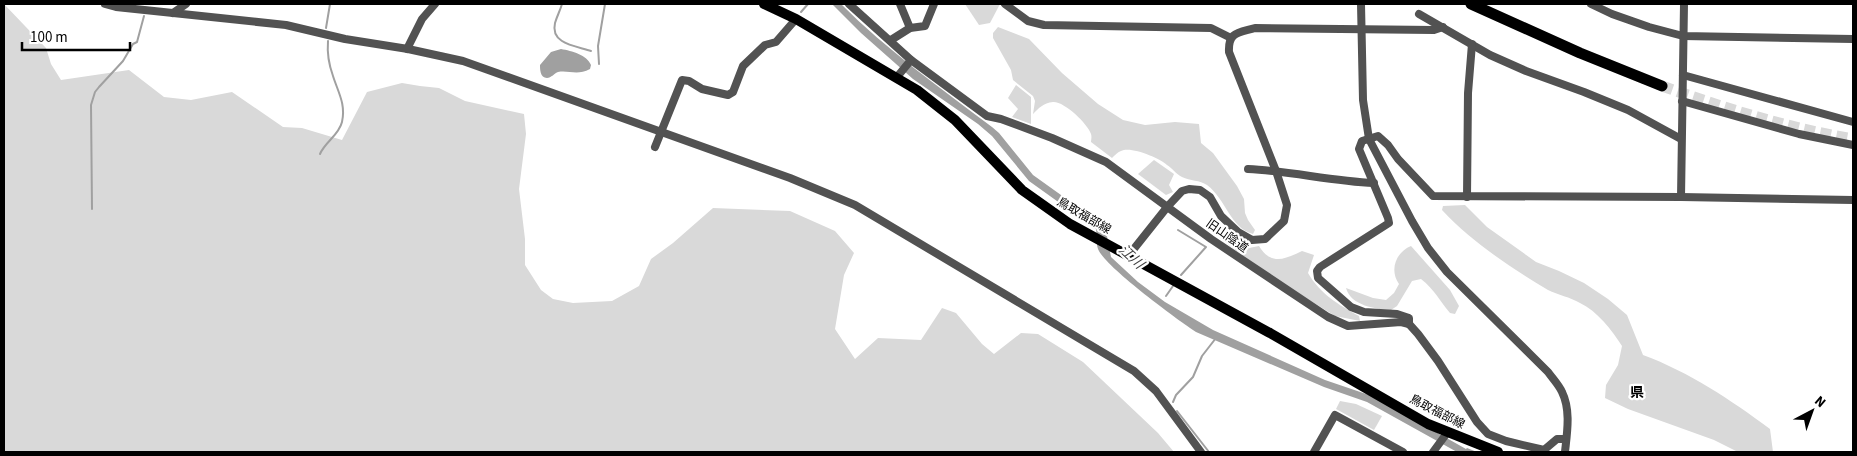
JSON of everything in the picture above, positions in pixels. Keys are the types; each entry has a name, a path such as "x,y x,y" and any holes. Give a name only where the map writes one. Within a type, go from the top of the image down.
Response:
{"highway":[{"path":"1471,4 1580,54 1662,84 1486,4"}],"main road":[{"name":"鳥取福部線","path":"764,4 899,74 955,120 1022,190 1070,224 1270,333 1428,424 1498,452"}],"street":[{"path":"105,4 116,7 286,25 345,39 464,61 790,178 870,212 1134,371 1156,391 1201,452"},
{"path":"173,13 186,4"},
{"path":"407,49 422,19 435,4"},
{"name":"旧山陰道","path":"849,4 891,40 910,61 987,116 1001,119 1052,138 1106,162 1211,239 1328,317 1348,326 1401,322 1409,324"},
{"path":"900,4 910,28"},
{"path":"891,40 910,28 925,26 934,4"},
{"path":"1005,4 1028,21 1044,25 1211,28 1231,38"},
{"path":"1361,4 1362,100 1369,139 1428,248 1459,285 1542,366 1562,391 1566,403 1565,452"},
{"path":"1591,4 1648,27 1683,36 1853,39"},
{"path":"1681,197 1684,4"},
{"path":"1419,14 1526,72 1584,92 1628,110 1682,139"},
{"path":"655,147 682,80 689,81 702,89 728,95 734,92 743,66 766,45 776,42 796,20"},
{"path":"1129,255 1168,206 1182,191 1189,189 1200,190 1210,197 1221,216 1238,232 1252,240 1265,239 1284,221 1287,206 1276,170 1229,52 1229,41 1231,38 1255,28 1434,30 1443,27"},
{"path":"1467,196 1468,93 1472,44"},
{"path":"899,74 910,61"},
{"path":"1683,75 1853,122"},
{"path":"1682,101 1799,134 1853,145"},
{"path":"1566,439 1557,439 1544,450 1506,441 1488,434 1477,422 1437,360 1409,324 1409,318 1397,314 1364,312 1351,307 1318,278 1317,271 1320,267 1389,223 1359,149 1362,141 1378,136 1382,138 1398,159 1433,196 1853,200"},
{"path":"1248,169 1276,170 1355,182 1374,183"},
{"path":"1315,452 1335,415 1403,452"},
{"path":"1433,452 1447,433"}],"shaded area":[{"path":"4,4 46,48 51,64 61,80 129,70 164,97 191,100 232,92 283,127 302,128 342,140 367,92 402,83 439,88 465,101 524,114 526,134 519,189 525,239 525,265 541,290 553,299 573,303 612,301 639,286 651,259 673,243 713,208 790,211 835,231 854,253 844,275 835,329 855,359 878,338 921,340 942,308 956,313 982,344 994,354 1021,333 1038,334 1083,362 1158,433 1174,452 4,452"},
{"path":"832,4 841,4 895,53 992,127 1033,175 1103,225 1111,257 1138,282 1165,302 1213,330 1325,380 1372,396 1466,449 1477,452 1457,452 1367,402 1324,387 1196,332 1187,326 1127,280 1103,257 1097,247 1096,229 1029,181 992,136 978,124 913,79 861,33"},
{"path":"965,4 1000,4 990,23 979,25"},
{"path":"998,27 1029,39 1062,73 1098,104 1123,120 1145,125 1175,122 1199,124 1201,143 1213,153 1244,199 1245,213 1255,230 1253,234 1245,231 1233,220 1219,198 1204,183 1182,177 1163,162 1138,151 1121,151 1112,158 1091,142 1089,130 1075,114 1063,105 1053,102 1046,103 1033,114 1035,101 1033,96 1013,80 1011,70 993,38 993,33"},
{"path":"561,49 583,56 591,65 590,69 581,72 558,72 548,78 543,77 540,65 551,52"},
{"path":"1016,85 1031,97 1031,124 1012,117 1018,109 1008,98"},
{"path":"1154,160 1174,174 1169,185 1173,192 1166,195 1138,174"},
{"path":"1465,205 1487,227 1536,262 1584,283 1608,299 1627,315 1643,355 1693,378 1770,429 1773,452 1738,452 1714,440 1628,409 1605,398 1606,385 1618,365 1622,346 1614,334 1586,306 1548,290 1506,263 1479,244 1442,210 1443,206"},
{"path":"1219,237 1240,243 1249,248 1259,246 1268,256 1273,258 1284,258 1302,251 1314,255 1308,273 1318,287 1344,308 1359,316 1360,321 1335,316 1255,266"},
{"path":"1411,246 1450,290 1459,306 1455,314 1450,313 1421,279 1412,281 1397,306 1391,310 1378,309 1358,303 1349,294 1346,288 1373,298 1386,300 1394,293 1399,284 1394,267 1398,257 1401,252"},
{"path":"1340,401 1356,404 1382,416 1374,430 1336,409"}],"waterway":[{"path":"326,28 330,4"},
{"path":"562,4 555,23 554,30 556,36 566,43 591,51"},
{"path":"599,64 598,46 605,4"},
{"path":"801,12 808,4"},
{"path":"92,209 91,105 95,92 123,61 133,44 137,42 144,16"},
{"path":"320,154 338,131 343,116 341,98 329,63 328,41"},
{"path":"1178,230 1206,247 1181,275"},
{"path":"1166,296 1173,286"},
{"path":"1173,402 1176,395 1193,377 1202,356 1216,338"},
{"path":"1177,411 1209,452"}],"tunnel":[{"path":"1662,86 1756,117 1853,139"}],"district":[{"name":"県","path":"1637,393"}],"water label":[{"name":"江川","path":"1131,257"}]}
